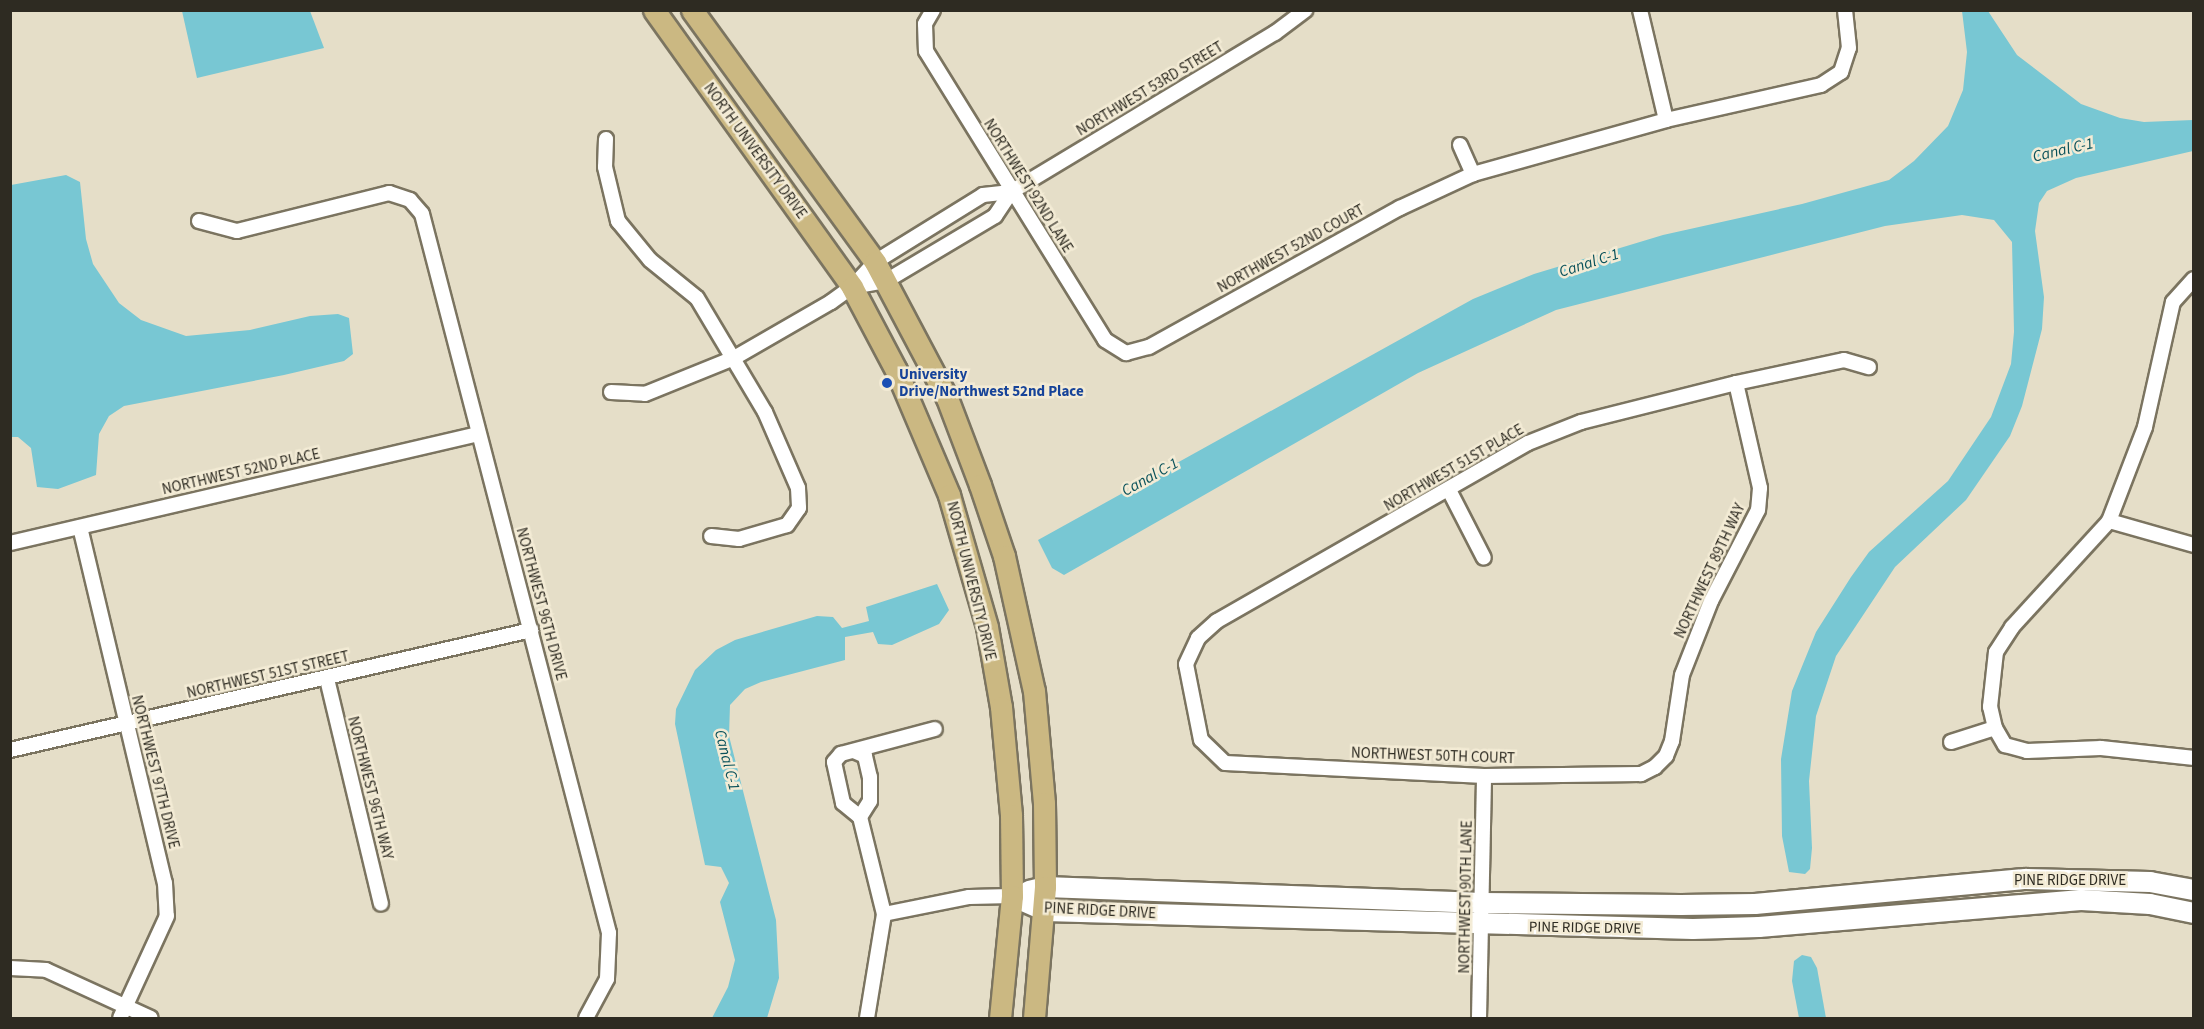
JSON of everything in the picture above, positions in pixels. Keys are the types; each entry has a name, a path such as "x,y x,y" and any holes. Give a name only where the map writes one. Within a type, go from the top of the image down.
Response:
{"main road":[{"name":"NORTH UNIVERSITY DRIVE","path":"654,10 852,287 920,420 969,558 1001,707 1011,816 1012,896 1000,1018"},
{"path":"692,10 875,261 947,398 1007,567 1034,691 1044,803 1045,911 1034,1018"}],"street":[{"name":"NORTHWEST 92ND LANE","path":"933,10 925,24 926,51 1011,192 1105,340 1126,353"},
{"name":"NORTHWEST 53RD STREET","path":"852,287 875,261 983,195 1011,192 1275,33 1305,10"},
{"path":"1640,10 1666,120"},
{"name":"NORTHWEST 52ND COURT","path":"1126,353 1149,347 1400,208 1473,174 1666,120 1821,85 1841,72 1849,48 1845,10"},
{"path":"606,139 605,167 618,221 650,260 697,298 734,358 787,458 798,488 799,508 787,525 739,538 711,536"},
{"path":"1460,145 1473,174"},
{"name":"NORTHWEST 53RD STREET","path":"852,287 886,281 995,216 1011,192"},
{"name":"NORTHWEST 96TH DRIVE","path":"199,221 237,231 389,193 410,200 422,214 609,933 606,979 586,1018"},
{"path":"945,219 958,238"},
{"path":"2189,282 2167,319 2145,427 2109,521 2012,627 1996,652 1990,707 1995,728 2005,745 2027,751 2102,748 2193,758"},
{"path":"611,392 645,394 734,358 852,287"},
{"name":"NORTHWEST 51ST PLACE","path":"1212,753 1195,723 1186,664 1198,638 1217,621 1528,443 1581,422 1736,383 1844,360 1869,368"},
{"name":"NORTHWEST 89TH WAY","path":"1655,767 1666,756 1672,741 1682,675 1711,601 1758,510 1760,488 1736,383"},
{"name":"NORTHWEST 52ND PLACE","path":"10,543 478,434"},
{"path":"1449,490 1484,558"},
{"path":"2109,521 2193,545"},
{"name":"NORTHWEST 97TH DRIVE","path":"80,527 165,883 168,916 123,1012"},
{"name":"NORTHWEST 51ST STREET","path":"10,750 327,679 531,630"},
{"name":"NORTHWEST 96TH WAY","path":"327,679 381,904"},
{"path":"1951,742 1995,728"},
{"path":"867,1018 884,914 860,817 843,803 834,762 841,754 935,729"},
{"path":"854,751 865,756 870,777 870,801 860,817"},
{"name":"NORTHWEST 50TH COURT","path":"1212,753 1225,764 1484,776 1641,774 1655,767"},
{"name":"NORTHWEST 90TH LANE","path":"1479,1018 1484,776"},
{"name":"PINE RIDGE DRIVE","path":"1012,896 1045,887 1482,903 1755,904 2026,879 2150,882 2193,890"},
{"path":"884,914 969,897 1012,896"},
{"name":"PINE RIDGE DRIVE","path":"1012,896 1045,911 1482,926 1759,927 2081,900 2150,904 2193,913"},
{"path":"10,968 46,970 123,1012 151,1018"}],"water":[{"path":"182,11 310,11 324,48 197,78"},
{"name":"Canal C-1","path":"1962,11 1988,11 2017,55 2081,104 2120,118 2144,122 2193,120 2193,151 2076,178 2047,191 2039,203 2035,231 2044,297 2042,329 2022,406 2010,436 1966,500 1895,567 1836,656 1816,716 1809,781 1812,848 1810,869 1805,874 1789,872 1782,836 1781,759 1792,691 1816,632 1869,552 1948,481 1991,417 2011,364 2014,332 2012,242 1994,220 1962,215 1885,226 1556,310 1418,373 1064,575 1052,568 1038,540 1473,299 1534,274 1663,235 1802,204 1889,180 1914,161 1948,126 1963,90 1967,52"},
{"path":"66,175 80,182 86,239 93,264 119,303 141,320 186,336 250,330 310,316 338,314 349,318 353,354 344,361 284,375 124,406 109,416 99,434 96,475 58,489 37,487 31,448 18,437 11,437 11,185"},
{"name":"Canal C-1","path":"937,584 949,610 939,624 892,645 878,644 873,632 845,637 845,660 761,682 745,689 730,705 729,736 776,920 779,978 767,1018 712,1018 728,987 735,960 720,902 729,883 721,867 705,865 675,724 676,709 695,670 716,650 735,640 817,616 833,617 842,628 869,621 866,607"},
{"path":"1802,955 1811,957 1817,968 1826,1018 1799,1018 1792,981 1794,961"}],"place":[{"name":"University Drive/Northwest 52nd Place","path":"887,383"}]}
